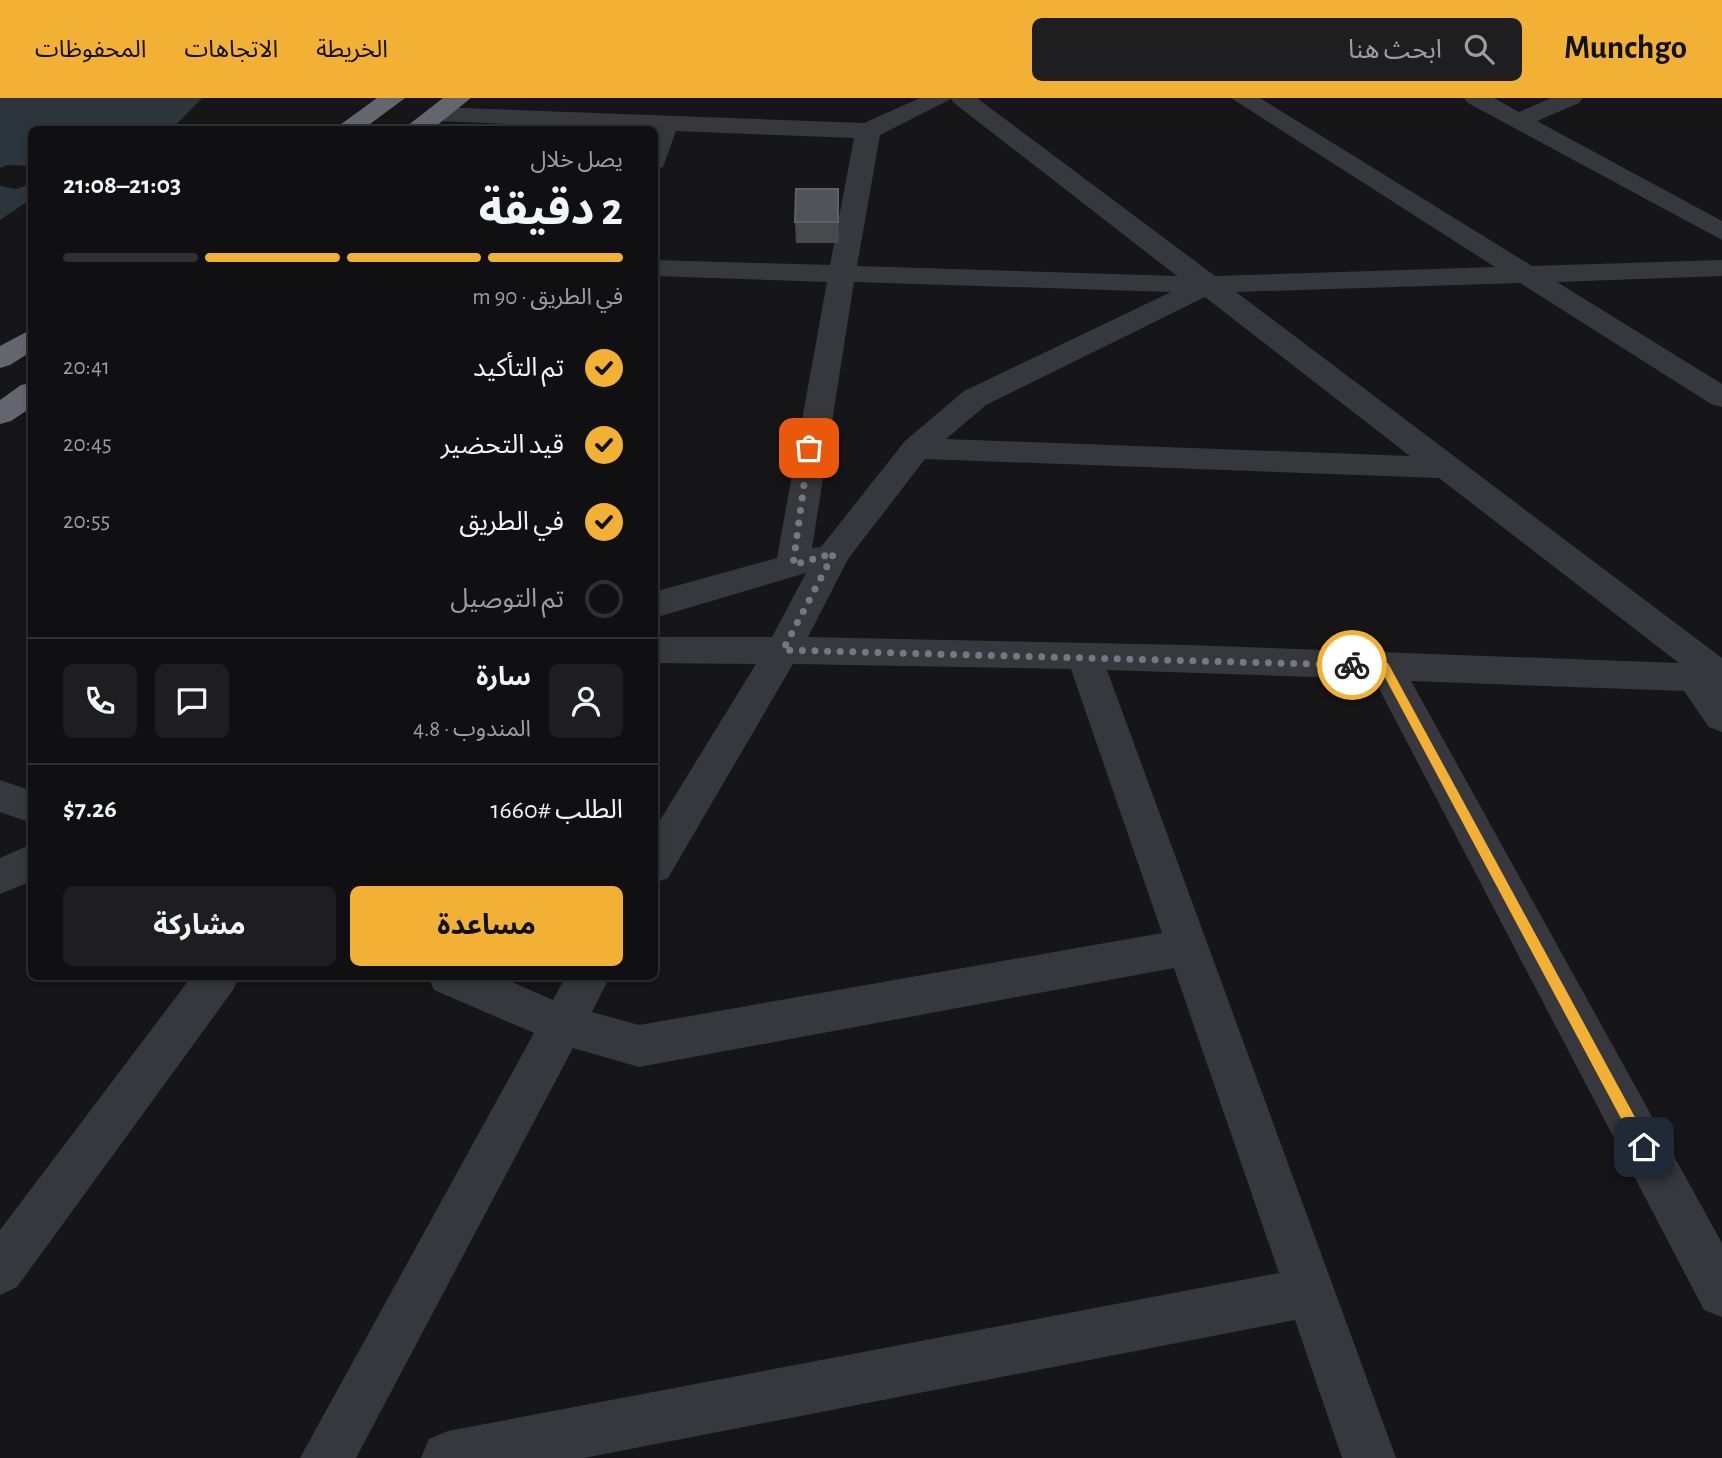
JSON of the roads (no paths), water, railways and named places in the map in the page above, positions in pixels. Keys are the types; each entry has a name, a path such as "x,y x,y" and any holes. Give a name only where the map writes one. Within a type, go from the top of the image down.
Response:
{"highway":[{"path":"351,126 393,98"},
{"path":"420,126 459,98"},
{"path":"0,359 28,341"},
{"path":"0,414 28,395"}],"street":[{"path":"437,114 868,131 940,98"},
{"path":"961,98 1448,468 1713,678 1722,716"},
{"path":"1243,98 1722,397"},
{"path":"1476,98 1722,232"},
{"path":"1518,121 1571,98"},
{"path":"658,149 666,123"},
{"path":"793,565 809,448 844,275 868,131"},
{"path":"658,268 1207,285 1722,268"},
{"path":"658,859 783,650 834,553 916,448 975,398 1207,285"},
{"path":"916,448 1448,468"},
{"path":"658,604 834,553"},
{"path":"658,650 783,650 1085,658 1713,678"},
{"path":"1085,658 1369,1458"},
{"path":"1385,666 1722,1292"},
{"path":"0,796 28,806"},
{"path":"0,877 28,863"},
{"path":"458,980 561,1024 639,1046 1188,947"},
{"path":"0,1269 215,980"},
{"path":"327,1458 587,980"},
{"path":"448,1458 1310,1292"}]}
